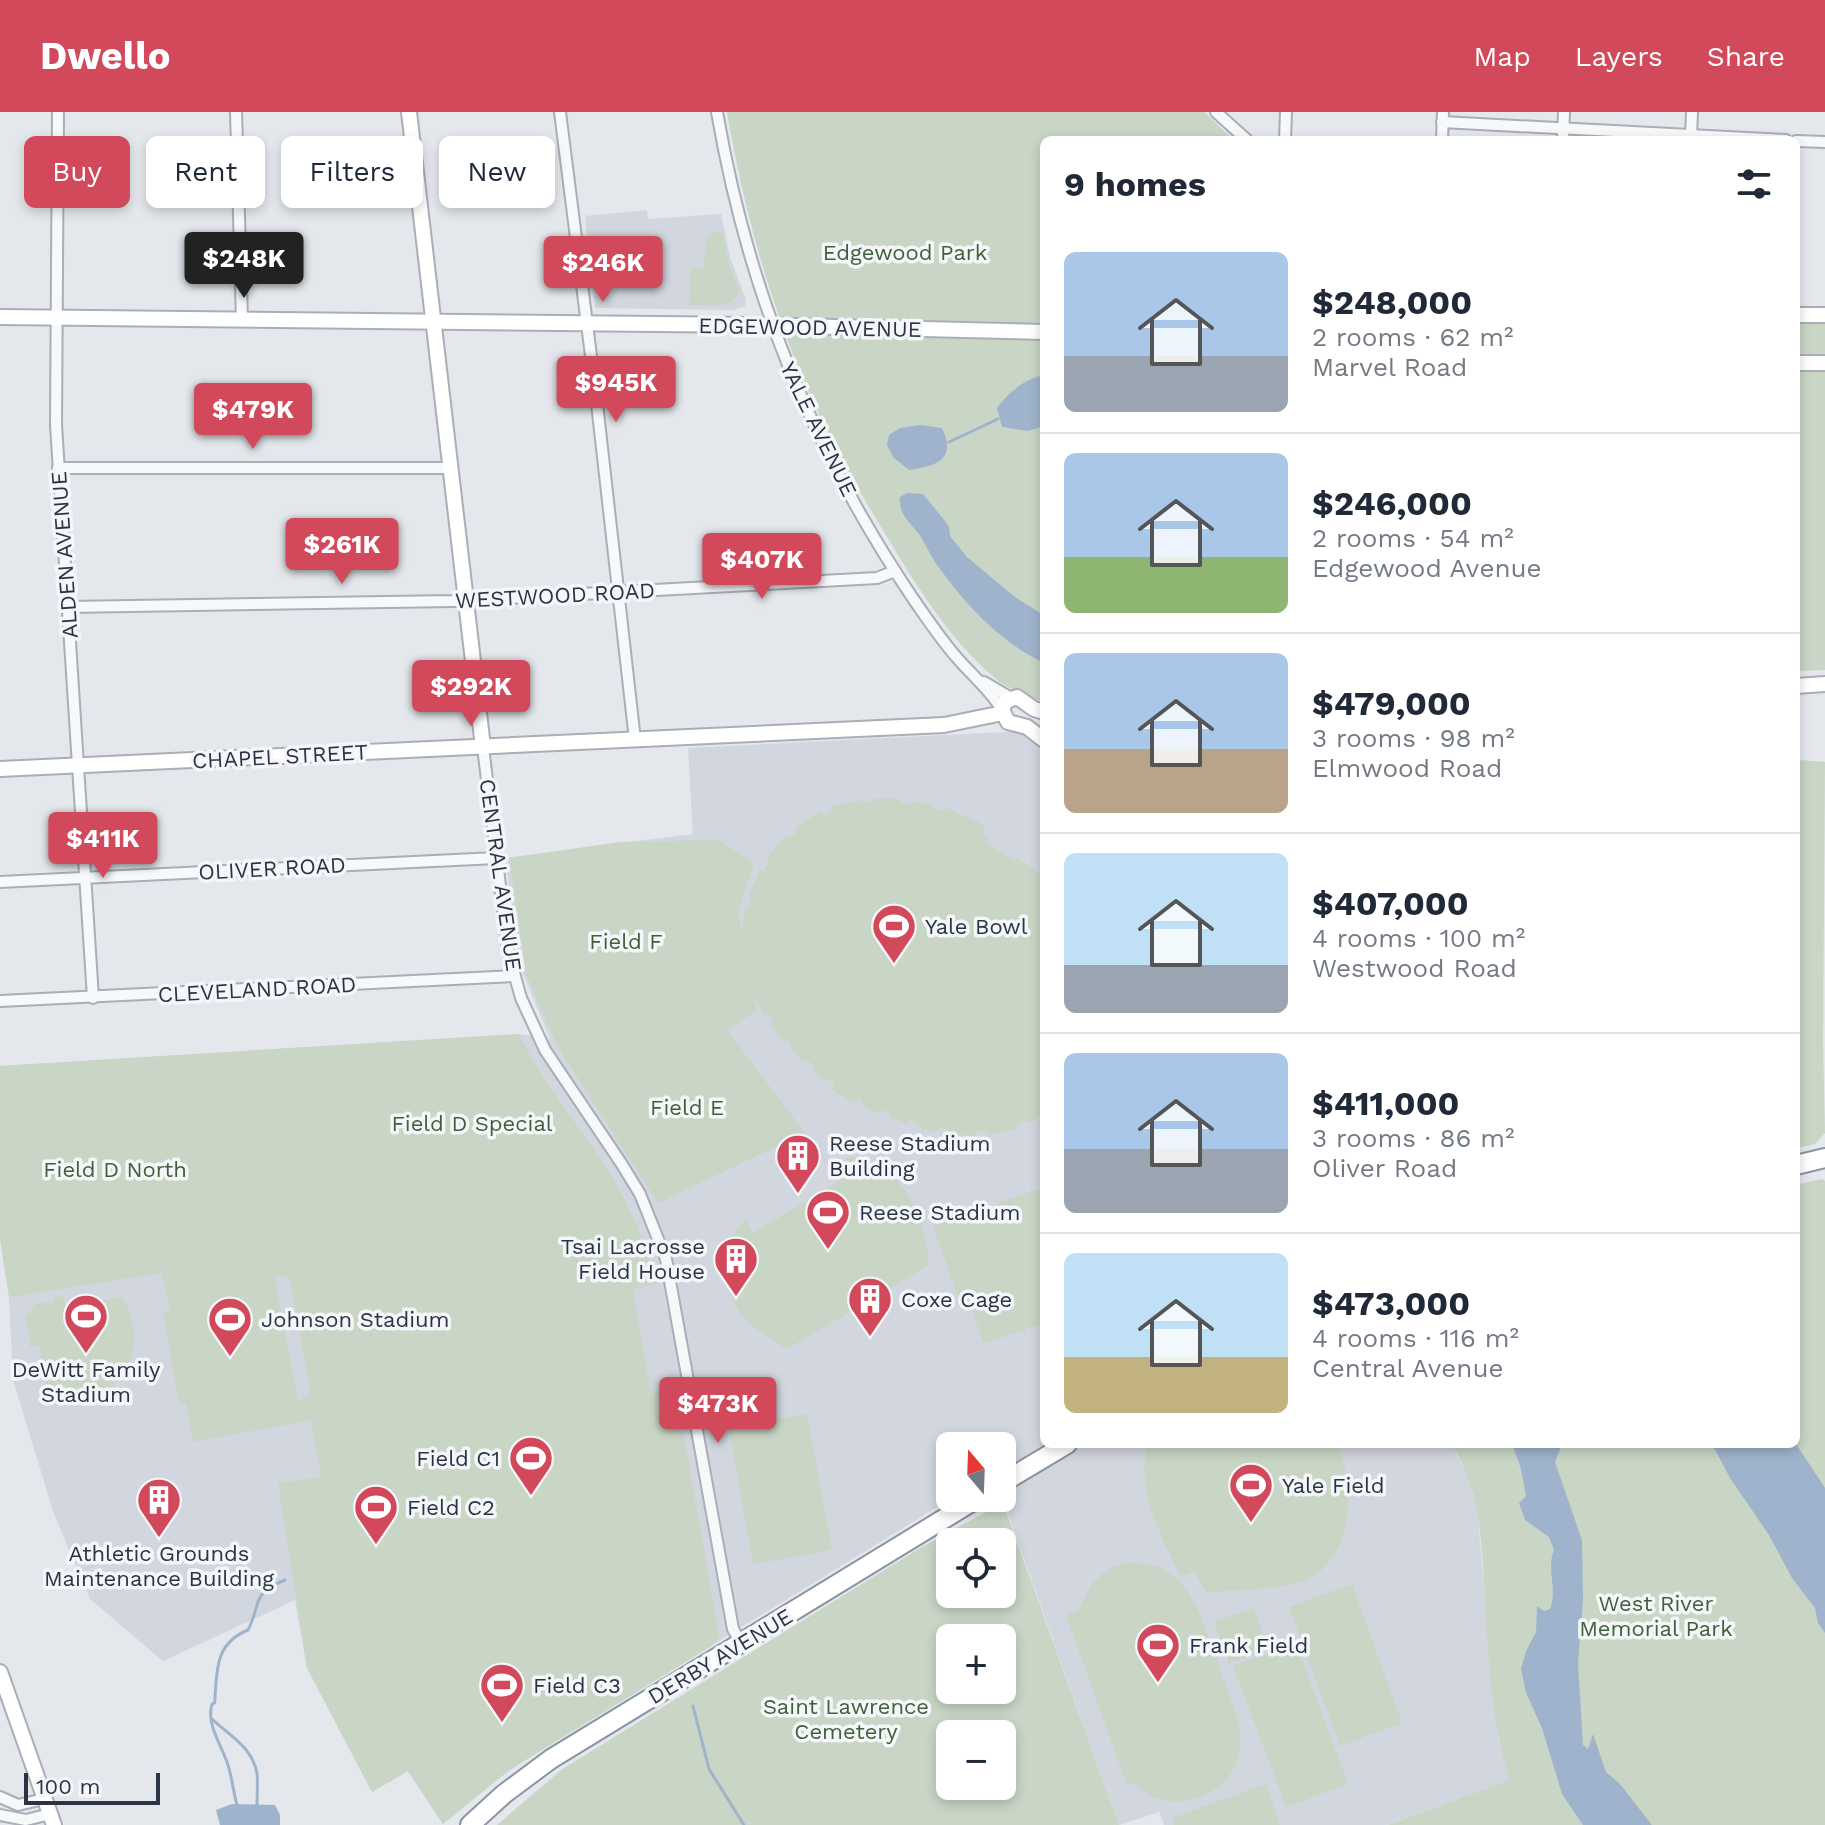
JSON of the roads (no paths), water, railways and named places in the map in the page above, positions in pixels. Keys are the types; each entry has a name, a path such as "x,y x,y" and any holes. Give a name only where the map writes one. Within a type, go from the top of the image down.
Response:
{"highway":[{"path":"1800,1164 1825,1158"},
{"path":"1016,1475 1060,1448"},
{"name":"DERBY AVENUE","path":"470,1825 540,1766 955,1512"}],"street":[{"name":"ALDEN AVENUE","path":"58,112 58,468 93,998"},
{"path":"236,112 242,319"},
{"name":"CENTRAL AVENUE","path":"409,112 496,858 514,976 539,1039 634,1184 666,1259 733,1629 741,1643"},
{"path":"560,112 635,740"},
{"name":"YALE AVENUE","path":"717,112 734,198 772,325 791,378 820,441 895,571 969,672 1005,707"},
{"path":"1216,112 1243,136"},
{"path":"1285,136 1286,112"},
{"path":"1563,134 1564,112"},
{"path":"1691,136 1692,112"},
{"path":"1442,117 1563,134 1648,136"},
{"path":"1800,141 1825,142"},
{"path":"1800,315 1825,315"},
{"name":"EDGEWOOD AVENUE","path":"0,317 772,325 1040,332"},
{"path":"1800,363 1825,363"},
{"path":"58,468 450,468"},
{"name":"WESTWOOD ROAD","path":"68,607 466,601 877,578 895,571"},
{"path":"1800,686 1825,684"},
{"path":"1040,711 1022,699 1005,707 1005,719 1014,725 1027,727 1040,737"},
{"name":"CHAPEL STREET","path":"944,725 1005,707"},
{"name":"CHAPEL STREET","path":"0,769 944,725 971,728 1014,725"},
{"name":"OLIVER ROAD","path":"0,882 496,858"},
{"name":"CLEVELAND ROAD","path":"0,1001 514,976"},
{"path":"0,1672 52,1820 26,1820 0,1815"},
{"path":"0,1797 18,1805 44,1799"}],"water":[{"path":"1040,376 1040,427 1028,431 1002,427 997,408 1001,402 1024,383"},
{"path":"920,425 942,428 946,454 936,463 909,470 893,457 887,445 889,435 900,428"},
{"path":"907,493 923,494 949,526 950,536 967,557 1015,597 1039,612 1040,661 997,632 958,592 903,513 900,497"},
{"path":"1513,1448 1560,1448 1555,1462 1582,1540 1583,1601 1578,1663 1583,1745 1588,1749 1593,1734 1606,1772 1620,1784 1652,1825 1583,1825 1562,1794 1542,1728 1526,1693 1521,1669 1536,1632 1537,1606 1544,1611 1550,1609 1552,1602 1551,1565 1554,1550 1549,1537 1525,1520 1519,1503 1526,1496"},
{"path":"1714,1448 1799,1448 1825,1488 1825,1633 1818,1623 1815,1608 1792,1578 1769,1535 1730,1478"},
{"path":"232,1804 275,1805 280,1815 280,1825 220,1825 216,1810"}],"waterway":[{"path":"949,442 998,419"},
{"path":"237,1805 229,1767 211,1716 218,1666 224,1649 237,1635 248,1630 262,1595 285,1580"},
{"path":"693,1706 709,1769 744,1825"},
{"path":"212,1719 250,1756 257,1773 257,1805"}],"place":[{"name":"Yale Bowl","path":"894,965"},
{"name":"Reese Stadium Building","path":"798,1195"},
{"name":"Reese Stadium","path":"828,1251"},
{"name":"Tsai Lacrosse Field House","path":"736,1298"},
{"name":"Coxe Cage","path":"870,1338"},
{"name":"DeWitt Family Stadium","path":"86,1355"},
{"name":"Johnson Stadium","path":"230,1358"},
{"name":"Field C1","path":"531,1497"},
{"name":"Yale Field","path":"1251,1524"},
{"name":"Athletic Grounds Maintenance Building","path":"159,1539"},
{"name":"Field C2","path":"376,1546"},
{"name":"Frank Field","path":"1158,1684"},
{"name":"Field C3","path":"502,1724"}],"park label":[{"name":"Edgewood Park","path":"905,252"},
{"name":"Field F","path":"626,941"},
{"name":"Field E","path":"687,1107"},
{"name":"Field D Special","path":"472,1123"},
{"name":"Field D North","path":"115,1169"},
{"name":"West River Memorial Park","path":"1656,1616"},
{"name":"Saint Lawrence Cemetery","path":"846,1718"}]}
